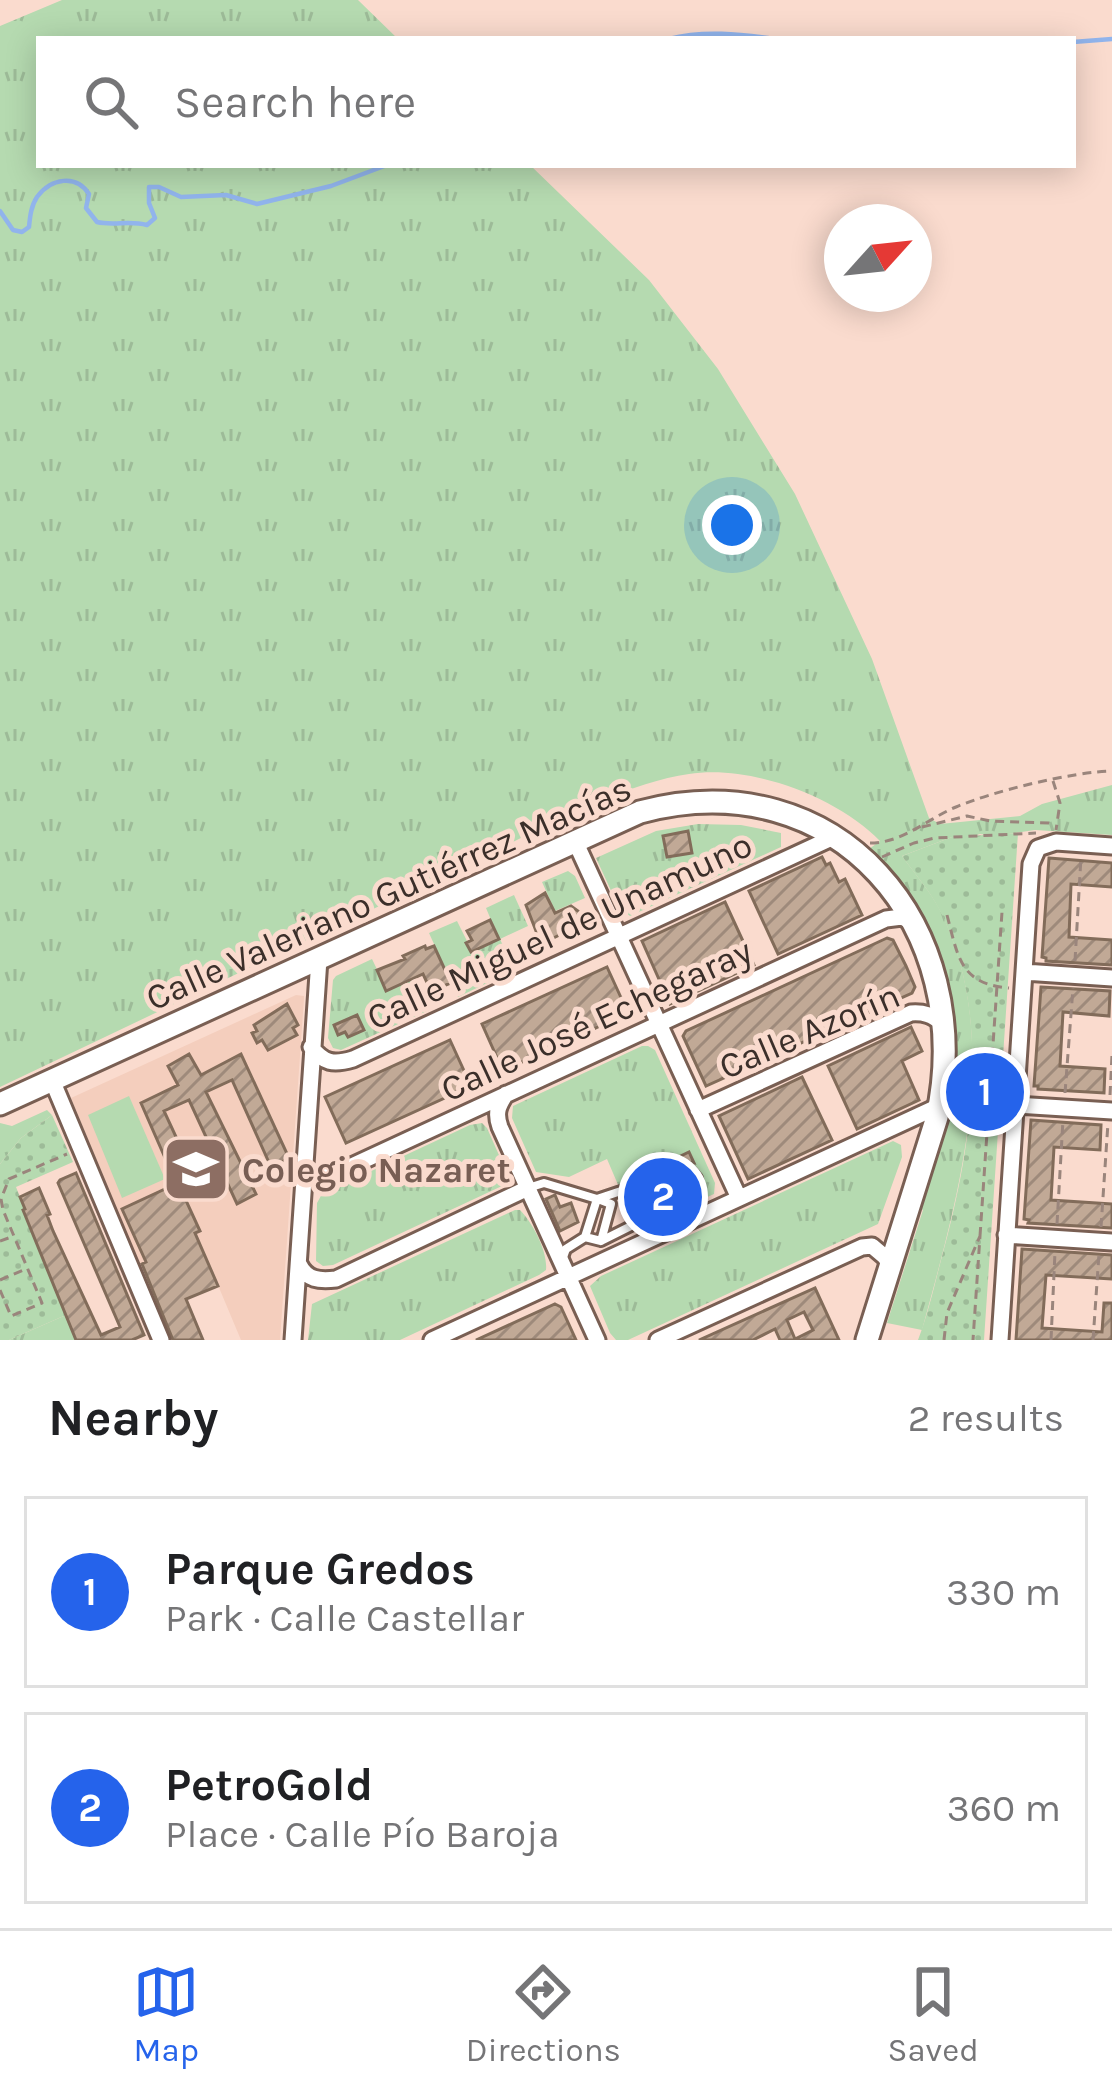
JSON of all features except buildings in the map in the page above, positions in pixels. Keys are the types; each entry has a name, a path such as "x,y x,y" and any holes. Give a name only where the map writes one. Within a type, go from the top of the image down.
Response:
{"main road":[{"name":"Calle Valeriano Gutiérrez Macías","path":"0,1104 640,812 718,800 794,815 844,842 877,871 912,922 932,975 942,1023 945,1059 939,1106 867,1340"}],"street":[{"path":"794,815 802,829 800,852"},
{"path":"1000,1340 1031,864 1038,848 1056,834 1082,844 1112,846"},
{"path":"574,841 739,1198"},
{"name":"Calle Miguel de Unamuno","path":"311,1047 320,1058 335,1064 353,1059 800,852 844,842"},
{"name":"Calle José Echegaray","path":"304,1176 343,1170 886,919 902,917 912,922"},
{"path":"293,1340 319,959"},
{"path":"1023,980 1112,978"},
{"name":"Calle Azorín","path":"698,1110 911,1013 921,1012 942,1023"},
{"path":"52,1080 161,1340"},
{"path":"506,1094 496,1118 597,1340"},
{"path":"1015,1105 1110,1111"},
{"path":"432,1340 565,1269 739,1198 939,1106"},
{"path":"299,1264 309,1277 335,1279 528,1188"},
{"path":"1006,1235 1106,1242"},
{"path":"658,1340 862,1246 879,1251 891,1268"}],"lane":[{"path":"585,1237 601,1241 699,1192 690,1170 648,1188 597,1199"},
{"path":"528,1188 544,1183 611,1204 601,1241"},
{"path":"565,1269 566,1249 585,1237 597,1199"}],"path":[{"path":"844,842 886,843 974,800 1078,775 1112,772"},
{"path":"1053,781 1060,803 1056,834"},
{"path":"916,828 967,816 1048,823 1056,834"},
{"path":"877,860 914,842 935,838 1033,831 1056,834"},
{"path":"1051,1340 1082,844"},
{"path":"973,1340 1002,911"},
{"path":"947,915 962,965 974,980 997,987 1023,980"},
{"path":"1093,1340 1106,1242 1112,1055"},
{"path":"0,1193 9,1179 69,1153"},
{"path":"0,1290 10,1316 42,1303 3,1210 5,1185"},
{"path":"0,1241 14,1236"},
{"path":"944,1340 946,1313 980,1236"},
{"path":"0,1280 27,1268"}],"shaded area":[{"name":"Colegio Nazaret","path":"296,995 304,999 280,1340 241,1340 199,1240 139,1265 71,1098"}],"green space":[{"path":"62,0 358,0 395,36 36,36 36,168 533,168 649,280 718,369 795,494 872,659 929,818 940,824 1020,816 1042,804 1112,785 1112,835 1035,830 980,834 952,837 902,856 940,910 959,960 970,1012 969,1119 961,1173 922,1330 887,1323 923,1210 917,1207 948,1103 953,1036 948,1000 865,852 880,841 817,798 765,779 689,774 603,800 0,1087 0,26"},
{"path":"698,824 741,825 781,833 781,847 630,916 619,908 596,858 656,831"},
{"path":"1018,833 984,1340 918,1340 961,1174 972,1083 972,1038 956,950 935,902 902,856 952,837"},
{"path":"568,871 585,898 555,911 542,882"},
{"path":"514,895 528,926 500,939 514,970 458,997 429,933 457,921 472,951 499,939 486,908"},
{"path":"372,959 387,990 415,978 429,1010 341,1050 333,1048 328,1038 333,980"},
{"path":"642,1046 655,1050 715,1183 714,1194 637,1229 607,1159 569,1177 536,1172 512,1118 513,1106"},
{"path":"129,1096 165,1179 122,1198 88,1115"},
{"path":"47,1110 52,1115 21,1138 0,1164 0,1123 12,1126"},
{"path":"52,1115 73,1162 16,1187 66,1315 0,1340 0,1164 21,1138"},
{"path":"482,1123 506,1171 502,1186 333,1265 316,1261 317,1203 322,1194"},
{"path":"893,1141 901,1145 902,1157 878,1224 628,1340 616,1340 610,1333 590,1286 601,1276"},
{"path":"515,1210 525,1216 542,1247 546,1270 539,1275 400,1340 308,1340 312,1304"},
{"path":"66,1315 77,1340 9,1340"}],"waterway":[{"path":"682,36 751,36"},
{"path":"1076,42 1112,39"},
{"path":"0,211 13,230 22,232 29,227 37,197 56,182 71,181 89,194 86,208 97,222 147,225 155,218 149,187 181,197 226,195 257,204 331,186 379,168"}],"place":[{"name":"Parque Gredos","path":"985,1092"},
{"name":"Colegio Nazaret","path":"196,1169"},
{"name":"PetroGold","path":"663,1197"}]}
